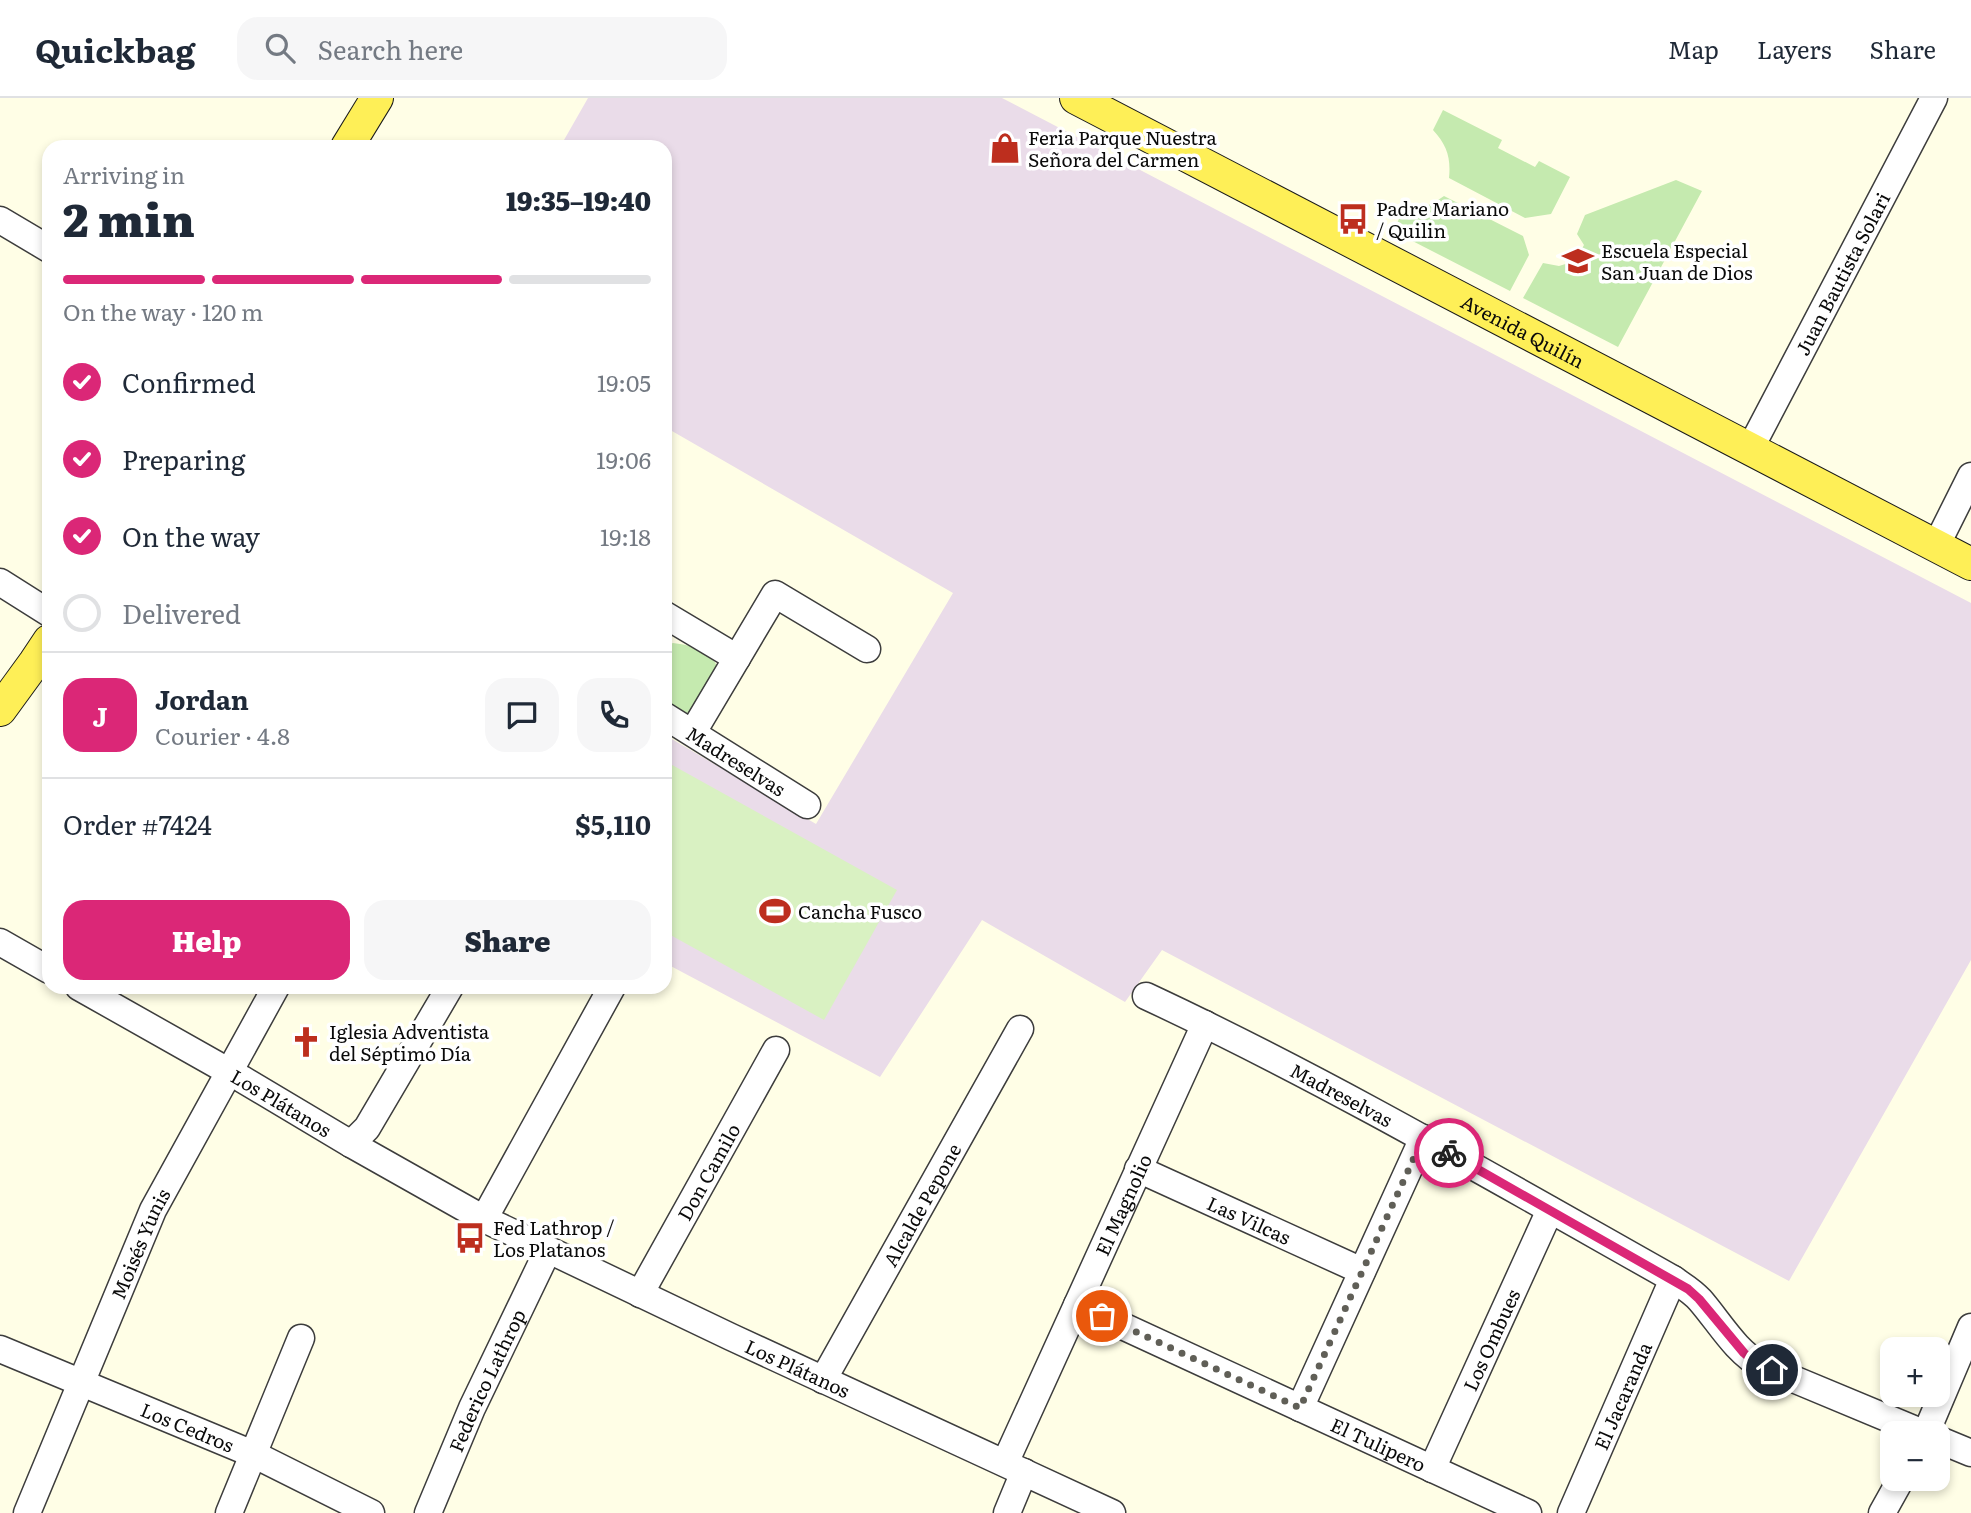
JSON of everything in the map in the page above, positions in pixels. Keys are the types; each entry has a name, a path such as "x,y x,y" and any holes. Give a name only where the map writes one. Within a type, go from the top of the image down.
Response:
{"main road":[{"path":"351,140 377,98"},
{"name":"Avenida Quilín","path":"1076,98 1971,564"},
{"path":"0,710 42,651"}],"street":[{"name":"Juan Bautista Solari","path":"1749,449 1934,98"},
{"path":"0,220 42,245"},
{"path":"1936,546 1971,476"},
{"path":"0,582 42,609"},
{"path":"693,732 775,594 867,649"},
{"path":"672,621 737,658"},
{"name":"Madreselvas","path":"672,720 807,804"},
{"path":"0,942 42,966"},
{"name":"Los Plátanos","path":"91,994 484,1219 822,1380 1112,1513"},
{"name":"Moisés Yunis","path":"27,1513 153,1210 272,994"},
{"path":"351,1144 367,1128 446,994"},
{"path":"484,1219 608,994"},
{"name":"Madreselvas","path":"1146,996 1423,1138 1673,1279 1699,1299 1736,1345 1753,1361 1896,1421"},
{"name":"El Magnolio","path":"1007,1513 1014,1468 1077,1305 1205,1024"},
{"name":"Alcalde Pepone","path":"822,1380 1020,1029"},
{"name":"Don Camilo","path":"640,1294 776,1050"},
{"path":"1300,1408 1423,1138"},
{"name":"Las Vilcas","path":"1138,1169 1362,1271"},
{"name":"Los Ombues","path":"1432,1469 1550,1210"},
{"name":"Federico Lathrop","path":"428,1513 472,1408 548,1250"},
{"name":"El Jacaranda","path":"1570,1513 1673,1279"},
{"name":"El Tulipero","path":"1077,1305 1528,1513"},
{"path":"1930,1421 1971,1327"},
{"path":"229,1513 301,1338"},
{"name":"Los Cedros","path":"0,1349 253,1454 371,1513"},
{"path":"1950,1444 1971,1452"},
{"path":"1882,1513 1894,1491"}],"shaded area":[{"path":"588,98 1002,98 1971,603 1971,960 1789,1281 1162,950 1125,1002 982,920 880,1077 672,967 672,739 816,824 953,593 672,431 672,140 564,140"}],"green space":[{"path":"1443,110 1502,140 1498,148 1535,167 1539,161 1570,177 1551,214 1525,218 1449,178 1447,152 1433,130"},
{"path":"1676,180 1702,191 1618,347 1523,298 1543,263 1559,266 1575,261 1584,245 1577,234 1585,215"},
{"path":"1444,196 1523,236 1529,255 1510,291 1393,231 1403,211 1432,204"},
{"path":"672,643 686,645 705,653 718,668 693,709 686,714 672,711"},
{"name":"Cancha Fusco","path":"672,765 897,890 824,1020 672,936"}],"way so far":[{"path":"1102,1316 1300,1408 1423,1138 1449,1153"}],"place":[{"name":"Feria Parque Nuestra Señora del Carmen","path":"1005,148"},
{"name":"Padre Mariano / Quilin","path":"1353,219"},
{"name":"Escuela Especial San Juan de Dios","path":"1578,261"},
{"name":"Cancha Fusco","path":"775,911"},
{"name":"Iglesia Adventista del Séptimo Día","path":"306,1042"},
{"name":"Fed Lathrop / Los Platanos","path":"470,1238"}],"route":[{"path":"1449,1153 1688,1289 1744,1353 1753,1361 1772,1370"}]}
